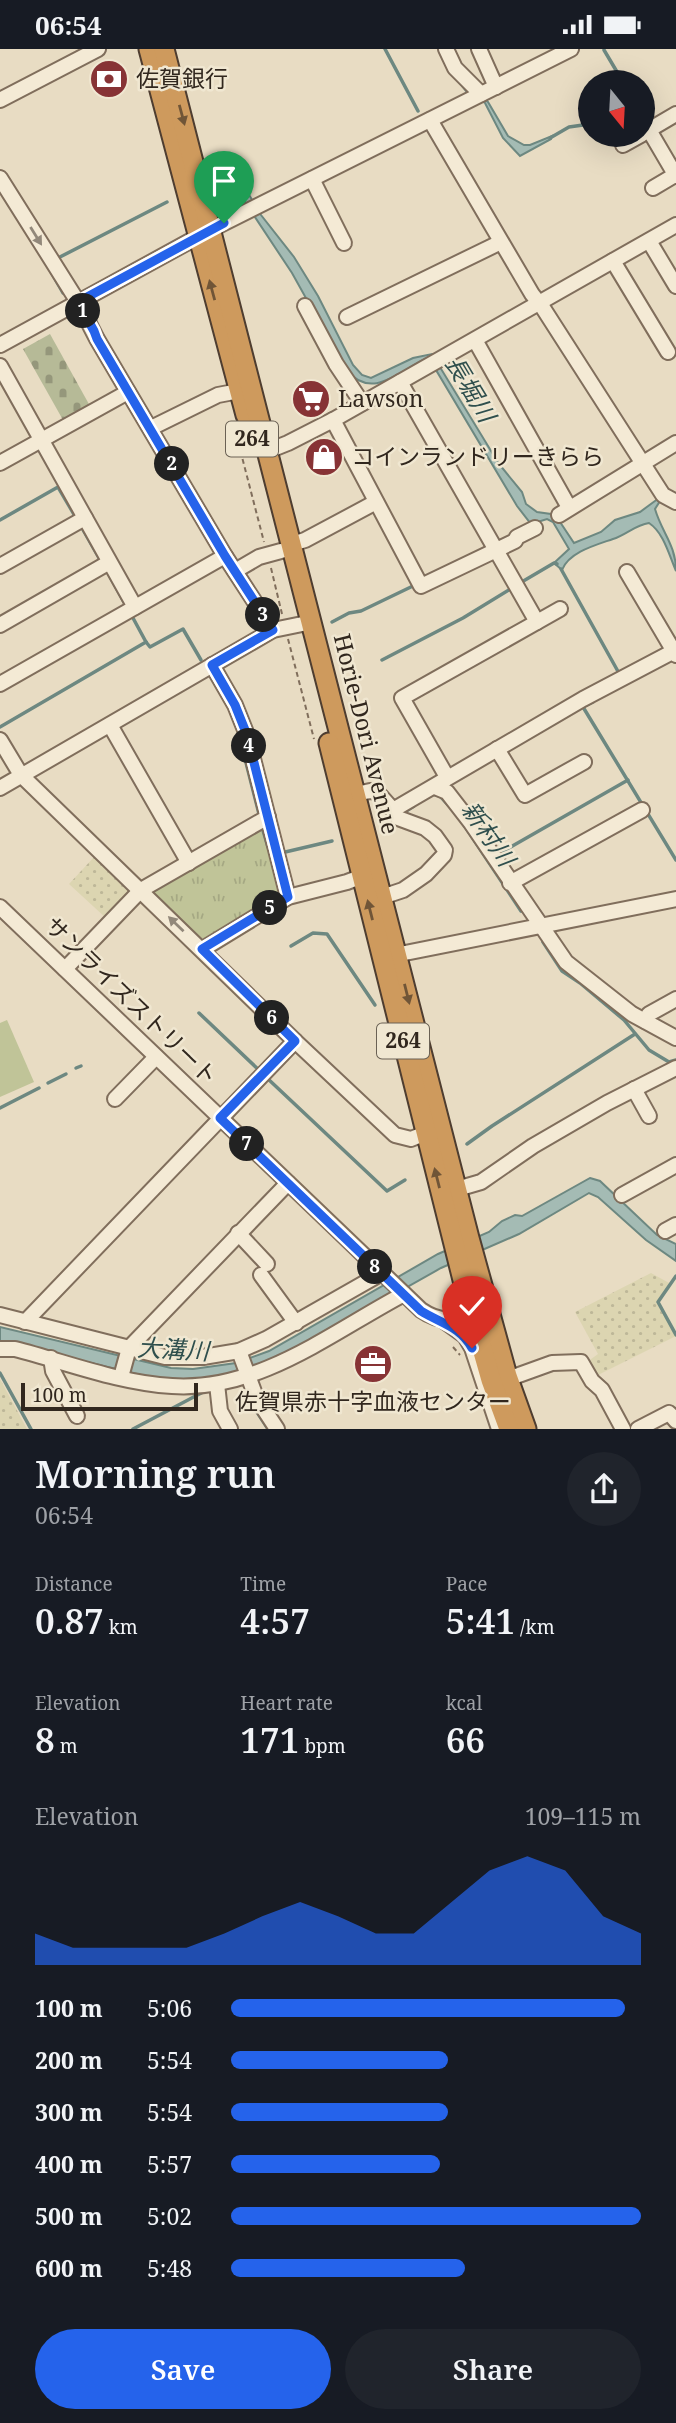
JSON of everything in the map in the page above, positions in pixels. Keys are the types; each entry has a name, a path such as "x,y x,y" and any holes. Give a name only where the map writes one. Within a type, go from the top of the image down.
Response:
{"highway":[{"name":"Horie-Dori Avenue","path":"164,50 239,391 306,623 389,956 426,1133 467,1261 480,1313 491,1380 509,1429"},
{"name":"Horie-Dori Avenue","path":"204,233 268,451 286,547"},
{"name":"Horie-Dori Avenue","path":"306,623 356,794 358,832"},
{"name":"Horie-Dori Avenue","path":"369,874 382,897 389,956 457,1189 461,1241"},
{"name":"Horie-Dori Avenue","path":"480,1313 526,1429"}],"street":[{"path":"0,100 98,49"},
{"path":"446,49 455,68 481,95"},
{"path":"479,49 496,87"},
{"path":"0,345 204,233 571,49"},
{"path":"655,126 676,114"},
{"path":"430,120 538,302 663,495 676,502"},
{"path":"653,188 676,175 655,143"},
{"path":"0,178 78,302 225,556 273,630"},
{"path":"312,179 344,243"},
{"path":"268,451 333,420 676,225"},
{"path":"649,241 676,286"},
{"path":"347,317 501,242"},
{"path":"613,261 668,352"},
{"path":"305,306 336,364 362,403"},
{"path":"475,340 562,509 676,443"},
{"path":"0,366 135,607"},
{"path":"400,382 537,622"},
{"path":"151,428 218,395 239,391"},
{"path":"0,463 128,392"},
{"path":"333,420 421,586 535,528"},
{"path":"235,571 259,557 306,540 376,502"},
{"path":"0,566 85,518"},
{"path":"0,684 225,556"},
{"path":"0,625 108,563"},
{"path":"395,814 447,777 623,678 675,652 626,572"},
{"path":"447,777 402,698 561,609"},
{"path":"0,787 273,630 306,623"},
{"path":"212,665 235,705 247,735 288,897"},
{"path":"110,725 189,863"},
{"path":"0,740 21,775 395,1135 411,1139 426,1133"},
{"path":"497,749 525,795 584,762"},
{"path":"435,787 447,792 471,823 566,963 632,1014 676,1038"},
{"path":"356,794 377,792 395,814 425,828 445,850 444,855 426,874 403,890 382,897"},
{"path":"510,883 642,810"},
{"path":"65,969 141,890 268,817"},
{"path":"202,949 288,897 369,874"},
{"path":"389,956 676,899"},
{"name":"サンライズストリート","path":"0,907 421,1311 444,1321 465,1336 472,1348 499,1429"},
{"path":"645,1021 649,1014 676,999"},
{"path":"25,1322 295,1041"},
{"path":"115,1099 156,1057"},
{"path":"457,1189 481,1182 533,1146 676,1068"},
{"path":"634,1089 649,1116"},
{"path":"622,1195 676,1165"},
{"path":"121,1377 128,1352 288,1183"},
{"path":"238,1233 264,1269 296,1323"},
{"path":"0,1315 128,1352 165,1357 240,1354 382,1273"},
{"path":"0,1349 15,1349 121,1377 171,1386 217,1384 274,1366 404,1294"},
{"path":"444,1321 480,1313"},
{"path":"240,1354 256,1397 277,1429"},
{"path":"51,1358 52,1371 78,1416"},
{"path":"506,1376 516,1376 552,1363 581,1362 592,1381 602,1389 623,1429"},
{"path":"217,1384 220,1411 230,1429"},
{"path":"638,1429 669,1413 676,1421"}],"shaded area":[{"path":"95,856 127,888 129,895 107,919 69,884"},
{"path":"651,1273 671,1284 659,1302 676,1336 594,1377 587,1362 598,1354 575,1312"},
{"path":"0,1379 27,1429 0,1429"}],"green space":[{"path":"50,334 90,406 63,420 23,349"},
{"path":"260,825 265,828 283,889 279,897 209,939 198,938 153,893 154,886"},
{"path":"7,1020 34,1082 0,1097 0,1023"}],"water":[{"path":"458,81 488,102 508,136 524,145 552,136 551,139 520,156 503,138 485,103 466,91"},
{"path":"218,158 248,193 261,215 294,257 318,296 353,365 362,375 371,378 413,358 432,354 499,464 522,492 526,504 537,512 551,514 558,519 574,543 601,532 615,520 640,512 659,498 655,509 671,546 676,571 662,538 649,523 584,550 571,558 562,570 554,563 569,549 553,522 547,519 531,524 517,506 430,360 425,359 395,377 375,383 356,379 346,370 292,273 237,190 219,168"},
{"path":"590,1178 600,1181 657,1235 676,1244 676,1261 646,1240 598,1197 589,1193 519,1234 441,1268 258,1369 192,1382 145,1376 0,1341 0,1327 171,1368 193,1369 236,1363 269,1351 438,1254 489,1232 515,1215 522,1216"}],"waterway":[{"path":"385,49 418,111"},
{"path":"604,50 616,70"},
{"path":"550,138 569,127 578,126"},
{"path":"58,258 167,202"},
{"path":"50,270 63,293"},
{"path":"0,520 58,487 75,516"},
{"path":"82,528 99,558"},
{"path":"520,583 554,563 557,564"},
{"path":"561,569 620,675"},
{"path":"108,573 125,604"},
{"path":"332,622 415,585"},
{"path":"382,660 463,618 512,588"},
{"path":"133,618 146,642"},
{"name":"新村川","path":"146,642 150,647 183,629 201,660"},
{"path":"0,727 146,642"},
{"path":"593,702 583,707 676,860"},
{"name":"新村川","path":"238,731 259,814"},
{"path":"502,852 628,780"},
{"name":"新村川","path":"429,796 440,796 451,808"},
{"name":"新村川","path":"400,815 414,806"},
{"name":"新村川","path":"384,824 393,819"},
{"name":"新村川","path":"462,822 521,911"},
{"name":"新村川","path":"262,827 268,847"},
{"name":"新村川","path":"281,853 332,841"},
{"path":"291,946 313,933 327,934 375,1005"},
{"name":"新村川","path":"543,942 562,971 624,1020 649,1050 669,1062 676,1060"},
{"path":"199,1013 261,1072"},
{"path":"467,1144 635,1034"},
{"path":"76,1068 81,1066"},
{"path":"48,1083 66,1074"},
{"path":"267,1078 387,1191 405,1180"},
{"path":"0,1108 39,1088"},
{"path":"676,1276 658,1302 676,1335"},
{"path":"0,1373 31,1429"},
{"path":"244,1385 251,1403 268,1429"},
{"path":"133,1429 205,1391"}],"place":[{"name":"佐賀銀行","path":"109,79"},
{"name":"Lawson","path":"311,399"},
{"name":"コインランドリーきらら","path":"324,457"},
{"name":"佐賀県赤十字血液センター","path":"373,1364"}],"route":[{"path":"224,223 78,302 225,556 273,630 212,665 235,705 247,735 288,897 202,949 295,1041 220,1118 421,1311 444,1321 465,1336 472,1348"}],"water label":[{"name":"長堀川","path":"470,389"},
{"name":"大溝川","path":"173,1350"}]}
